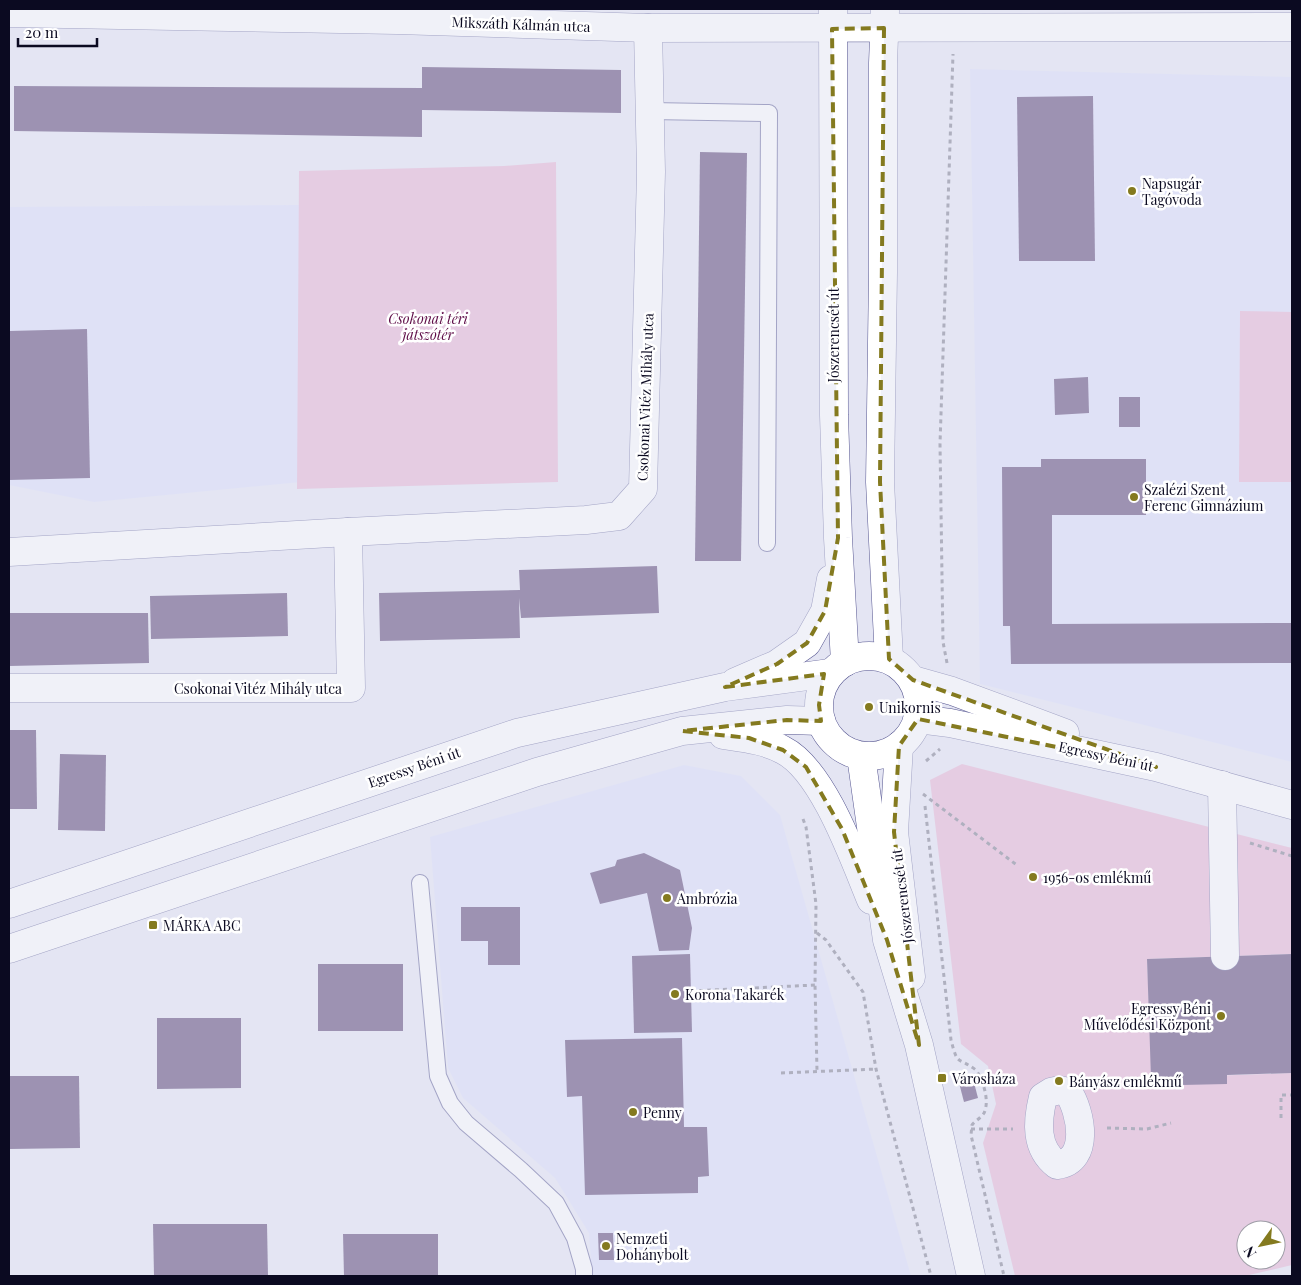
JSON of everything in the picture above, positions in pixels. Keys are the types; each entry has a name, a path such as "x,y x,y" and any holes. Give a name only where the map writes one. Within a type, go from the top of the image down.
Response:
{"street":[{"name":"Mikszáth Kálmán utca","path":"9,13 397,20 648,28 885,18 952,27 1014,18 1292,27"},
{"path":"885,18 880,482 889,659"},
{"name":"Jószerencsét út","path":"832,19 834,406 838,538 838,668"},
{"name":"Csokonai Vitéz Mihály utca","path":"9,552 586,520 619,516 643,489 651,172 648,28"},
{"name":"Csokonai Vitéz Mihály utca","path":"9,688 351,688 348,532"},
{"path":"725,687 777,664 807,643 825,612 838,538"},
{"path":"859,656 889,659 902,668 912,680 918,692 920,706 918,719 911,735 899,746 887,753 875,756 861,756 851,753 837,744 826,732 819,705 822,688 838,668 859,656"},
{"name":"Egressy Béni út","path":"9,904 517,733 725,687 838,668"},
{"path":"912,680 952,691 1156,767"},
{"name":"Egressy Béni út","path":"918,719 950,723 1156,767 1292,805"},
{"path":"9,949 537,772 682,731 787,720 822,722"},
{"path":"682,731 749,738 783,750 806,767 842,829 887,940"},
{"name":"Jószerencsét út","path":"899,746 894,832 919,1045"},
{"name":"Jószerencsét út","path":"861,756 887,940 919,1045 971,1276"},
{"path":"1222,785 1225,956"},
{"path":"1060,1090 1068,1092 1073,1100 1080,1128 1078,1149 1074,1157 1066,1164 1058,1165 1050,1160 1043,1149 1039,1129 1043,1097 1051,1092 1060,1090"}],"lane":[{"path":"651,111 770,113 767,543"},
{"path":"420,883 438,1076 450,1103 466,1123 556,1203 576,1238 584,1276"}],"path":[{"path":"952,27 953,62 940,444 943,642 952,691"},
{"path":"923,766 931,755 942,747 950,723"},
{"path":"922,785 950,1040 956,1058 976,1070 985,1094 984,1113 974,1122 971,1129 1004,1276"},
{"path":"923,794 1018,866"},
{"path":"803,818 806,827 816,904 817,1070"},
{"path":"1224,834 1292,856"},
{"path":"817,933 826,940 863,992 876,1069 932,1276"},
{"path":"691,991 815,985"},
{"path":"781,1073 876,1069"},
{"path":"1281,1118 1281,1096 1292,1095"},
{"path":"1080,1128 1147,1129 1171,1122"},
{"path":"971,1129 1039,1129"}],"highlighted area":[{"path":"884,28 880,482 889,659 913,680 1156,767 918,719 899,746 894,832 919,1045 887,940 842,829 806,767 783,750 749,738 682,731 787,720 821,721 819,705 824,674 725,687 777,664 807,643 825,611 838,538 832,29"}],"shaded area":[{"name":"Szalézi Szent Ferenc Gimnázium","path":"970,69 1292,77 1292,762 980,684"},
{"path":"299,205 301,482 94,502 9,485 9,207"},
{"path":"684,765 741,776 780,815 911,1276 592,1276 589,1233 555,1178 463,1098 448,1068 430,837"}],"green space":[{"name":"Csokonai téri játszótér","path":"556,162 558,482 297,489 299,171 504,166"},
{"path":"1240,311 1292,312 1292,482 1239,482"},
{"path":"962,764 1292,848 1292,954 1147,959 1152,1078 1292,1073 1292,1265 1286,1266 1286,1220 1236,1220 1236,1270 1271,1270 1245,1276 1015,1276 983,1143 996,1104 988,1066 961,1044 930,780"}],"building":[{"path":"422,67 621,70 621,113 422,110 422,137 14,131 14,86 422,88"},
{"path":"1093,96 1095,261 1019,261 1017,97"},
{"path":"700,152 747,153 741,561 695,561"},
{"path":"87,329 90,478 9,480 9,331"},
{"path":"1088,377 1089,413 1055,415 1054,379"},
{"path":"1119,397 1140,397 1140,427 1119,427"},
{"path":"1041,459 1146,459 1146,515 1052,515 1052,624 1292,623 1292,663 1011,664 1010,626 1003,626 1002,467 1041,467"},
{"path":"657,566 659,613 521,618 519,598 520,638 380,641 379,593 520,590 519,570"},
{"path":"287,593 288,636 151,639 150,596"},
{"path":"9,613 148,613 149,663 9,666"},
{"path":"9,730 36,730 37,809 9,809"},
{"path":"60,754 106,755 105,831 58,830"},
{"name":"Ambrózia","path":"644,853 680,870 692,928 689,950 659,951 647,893 600,904 590,873 615,866 617,860"},
{"path":"461,907 520,907 520,965 488,965 488,941 461,941"},
{"path":"690,954 692,1032 634,1033 632,956"},
{"name":"Egressy Béni Művelődési Központ","path":"1292,954 1292,1073 1227,1075 1227,1084 1182,1085 1182,1077 1151,1078 1147,959"},
{"path":"318,964 403,964 403,1031 318,1031"},
{"path":"157,1018 241,1018 241,1088 157,1089"},
{"name":"Penny","path":"682,1038 684,1127 707,1127 709,1176 698,1177 698,1193 585,1195 582,1096 567,1097 565,1040"},
{"path":"972,1075 978,1098 964,1102 958,1079"},
{"path":"9,1076 79,1076 80,1148 9,1149"},
{"path":"153,1224 267,1224 268,1276 154,1276"},
{"name":"Nemzeti Dohánybolt","path":"598,1233 613,1233 614,1260 599,1260"},
{"path":"343,1234 438,1234 438,1276 344,1276"}],"place":[{"name":"Napsugár Tagóvoda","path":"1132,191"},
{"name":"Szalézi Szent Ferenc Gimnázium","path":"1134,497"},
{"name":"Unikornis","path":"869,707"},
{"name":"1956-os emlékmű","path":"1033,877"},
{"name":"Ambrózia","path":"667,898"},
{"name":"MÁRKA ABC","path":"153,925"},
{"name":"Korona Takarék","path":"675,994"},
{"name":"Egressy Béni Művelődési Központ","path":"1221,1016"},
{"name":"Városháza","path":"942,1078"},
{"name":"Bányász emlékmű","path":"1059,1081"},
{"name":"Penny","path":"633,1112"},
{"name":"Nemzeti Dohánybolt","path":"606,1246"}]}
